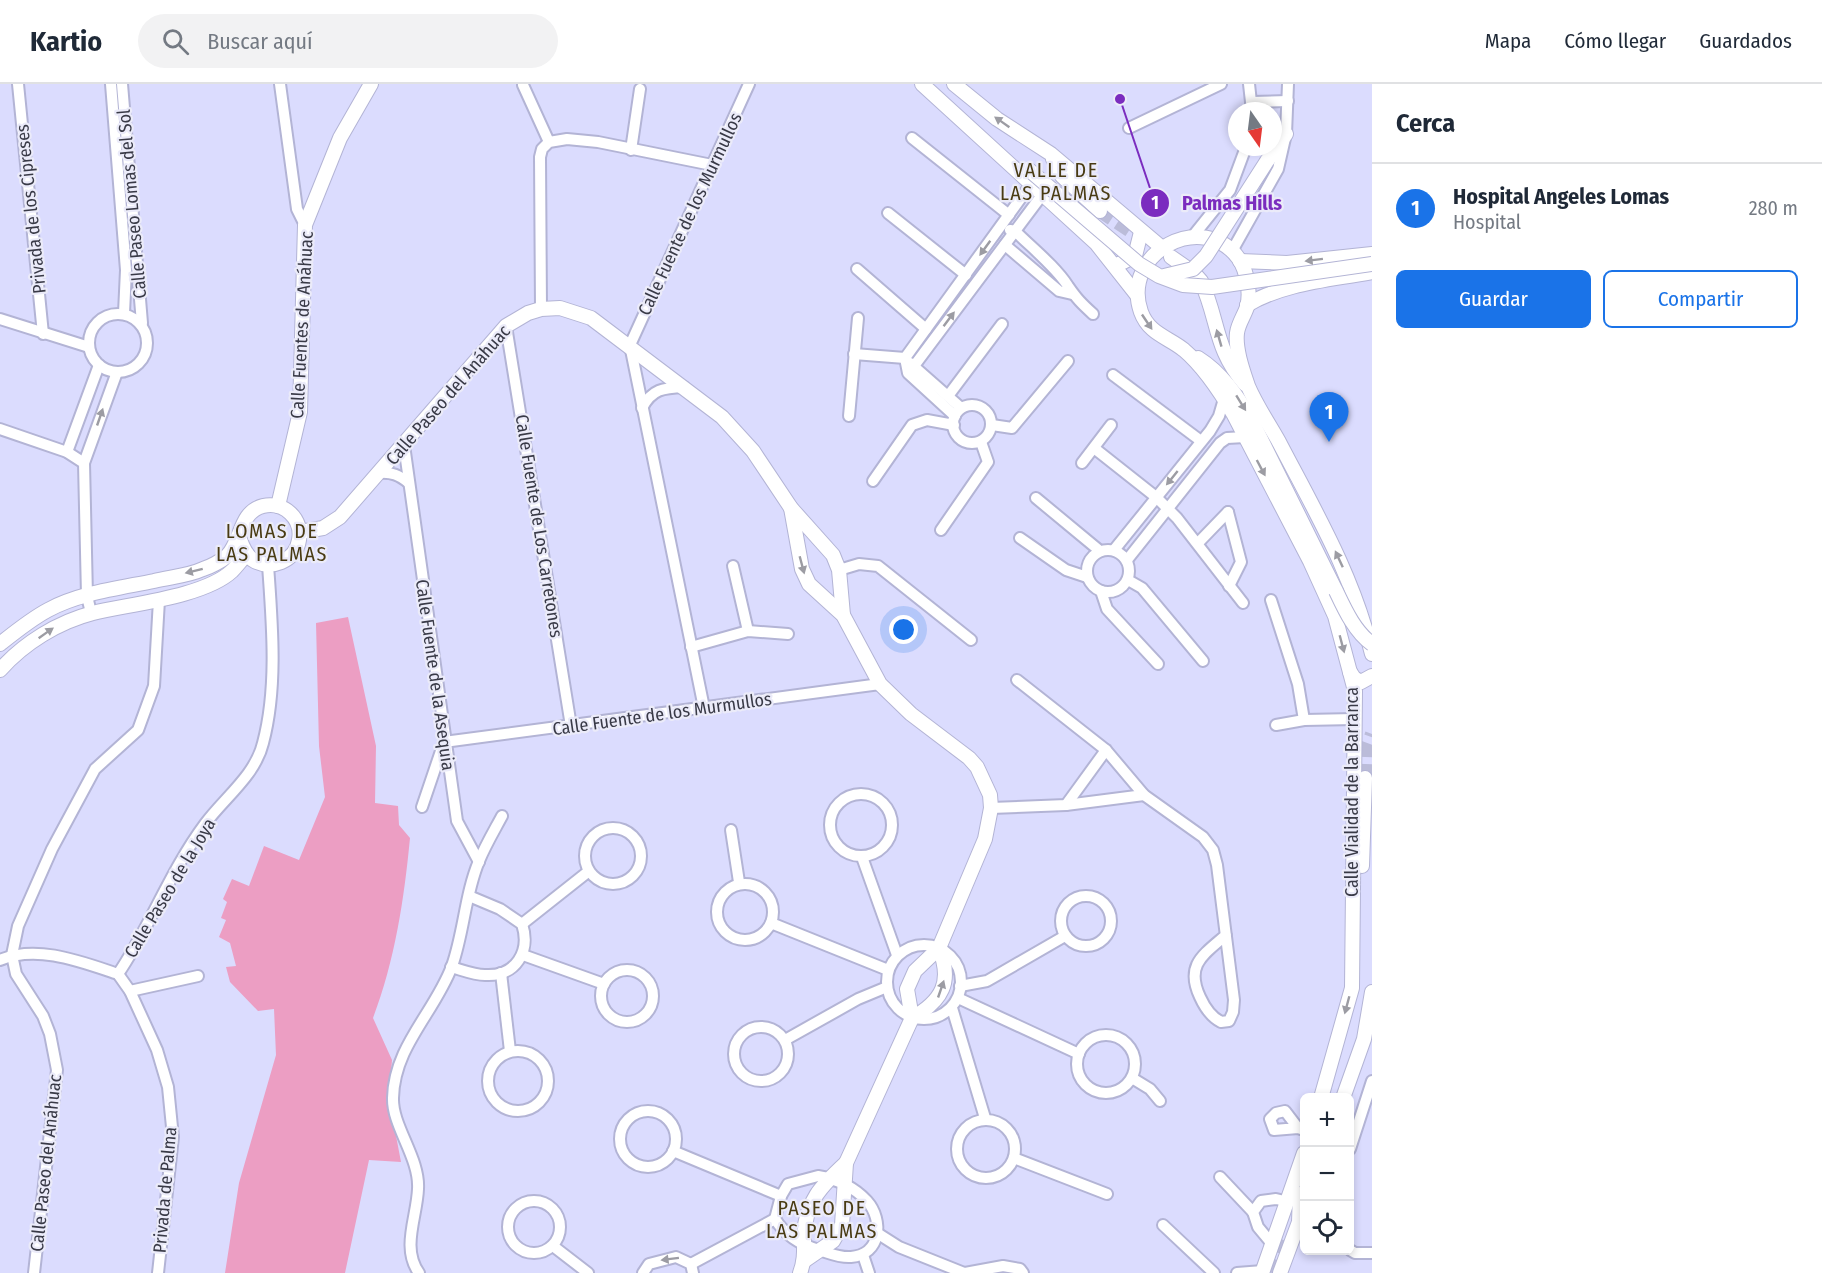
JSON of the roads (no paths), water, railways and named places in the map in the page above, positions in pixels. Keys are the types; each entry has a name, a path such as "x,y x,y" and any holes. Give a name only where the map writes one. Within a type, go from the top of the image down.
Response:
{"main road":[{"name":"Calle Fuentes de Anáhuac","path":"278,506 300,412 305,225 340,138 371,84"},
{"name":"Calle Vialidad de la Barranca","path":"922,84 1096,243 1137,295 1141,313 1151,329 1165,340 1183,349 1224,399 1310,561 1335,616 1355,692 1352,988 1322,1093"},
{"path":"945,105 957,87 997,119 1051,154 1141,232 1194,273 1201,281 1222,350 1230,367 1249,387"},
{"path":"1159,276 1193,269 1206,256 1286,134"},
{"path":"1051,154 1062,176 1100,211"},
{"path":"1001,158 1028,169 1119,248 1159,276 1183,285 1212,287 1372,264"},
{"path":"1114,266 1135,256 1141,232"},
{"path":"1137,295 1140,277 1148,260 1193,236 1214,241 1236,256 1287,263 1372,254"},
{"path":"1236,256 1247,281 1247,305 1237,332 1237,346 1249,387 1355,593 1372,654"},
{"path":"1287,263 1280,278 1287,289"},
{"path":"1247,305 1262,296 1287,289 1372,272"},
{"name":"Calle Paseo del Anáhuac","path":"300,532 323,528 333,523 404,445 506,326 528,313 541,309 560,308 591,318 630,345 722,417 753,452 791,508 833,555 839,570 843,615"},
{"path":"1183,349 1209,365 1236,395 1251,419 1348,615 1365,640 1372,644"},
{"path":"0,644 49,609 87,596 203,570 226,556 239,537 250,513 261,507 278,506 293,515 300,532 299,544 292,555 279,564 268,565 253,560 246,554 239,537"},
{"name":"Calle Paseo del Anáhuac","path":"791,508 802,569 809,584 843,615 880,684 902,707 949,741 978,767 990,795 991,808 985,839 939,948 927,957 915,971 907,989 908,1007 912,1018"},
{"path":"798,543 806,535 816,534"},
{"path":"0,670 56,626 91,613 159,600 208,585 231,572 246,554"},
{"path":"821,596 832,596 841,586"},
{"path":"1355,593 1372,607"},
{"path":"1350,672 1353,678 1361,682 1372,676"},
{"path":"1352,973 1361,926 1365,778"},
{"path":"802,1267 806,1218 813,1197 846,1163 912,1018 929,1008 942,993 946,966 939,948"},
{"path":"1345,1093 1365,1039 1372,992"},
{"path":"802,1267 833,1241 842,1225 846,1163"},
{"path":"1263,1272 1300,1198"},
{"path":"1280,1273 1299,1222 1300,1198"}],"street":[{"name":"Privada de los Cipreses","path":"18,84 43,334"},
{"name":"Calle Paseo Lomas del Sol","path":"111,84 126,270 124,313"},
{"name":"Calle Paseo Lomas del Sol","path":"122,84 142,323"},
{"path":"280,84 297,209 305,225"},
{"name":"Calle Fuente de los Murmullos","path":"630,345 749,84"},
{"path":"1129,128 1221,84"},
{"path":"1249,84 1251,102"},
{"path":"1236,256 1249,219 1278,169 1286,134 1288,84"},
{"path":"523,85 549,142"},
{"path":"631,150 640,89"},
{"path":"1281,102 1288,101"},
{"path":"912,138 1009,214"},
{"path":"541,309 540,157 542,148 549,142 567,140 598,142 711,165"},
{"path":"1193,236 1219,207 1230,190 1243,156"},
{"path":"956,416 908,373 910,362 927,329 1031,184"},
{"path":"910,362 1042,195"},
{"path":"1219,207 1231,220 1249,219"},
{"path":"888,213 966,275"},
{"path":"999,228 1015,231 1093,314"},
{"path":"1005,244 1059,291 1072,294"},
{"path":"856,269 927,329"},
{"path":"124,313 142,323 148,345 145,356 138,365 117,372 99,365 89,347 90,333 98,321 110,314 124,313"},
{"path":"849,416 858,318"},
{"path":"0,319 89,347"},
{"path":"948,396 1002,324"},
{"name":"Calle Fuente de Los Carretones","path":"506,326 571,726"},
{"path":"630,345 704,708"},
{"path":"854,354 910,362 948,396 956,416 956,433 963,440 972,443 981,442 988,435 992,425 984,410 972,404 956,416 927,420 912,425 873,481"},
{"path":"992,425 1012,428 1068,361"},
{"path":"68,452 99,365"},
{"path":"91,613 87,596 84,463 117,372"},
{"path":"1113,375 1201,441"},
{"path":"642,408 648,397 656,391 684,387"},
{"path":"1114,550 1215,424 1224,399"},
{"path":"1082,463 1111,425"},
{"path":"0,429 68,452 84,463"},
{"path":"1126,560 1222,440 1245,437"},
{"path":"941,530 988,462 981,442"},
{"name":"Calle Fuente de la Asequia","path":"404,445 444,742 457,821 479,862"},
{"path":"1094,448 1167,508 1198,543 1243,603"},
{"path":"379,473 389,472 409,483"},
{"path":"1036,498 1100,551"},
{"path":"1198,543 1228,512 1241,562 1229,586"},
{"path":"1020,538 1066,570 1087,577"},
{"path":"1114,550 1126,560 1129,570 1128,580 1117,590 1101,591 1092,586 1087,577 1089,561 1100,551 1114,550"},
{"path":"839,570 859,564 878,566 971,640"},
{"name":"Calle Paseo de la Joya","path":"118,975 137,946 171,879 205,824 240,784 263,745 270,701 268,565"},
{"path":"733,566 748,632"},
{"path":"1128,580 1142,588 1203,661"},
{"path":"1101,591 1107,609 1158,664"},
{"path":"12,955 18,926 52,849 95,769 138,730 154,686 159,600"},
{"path":"1271,600 1298,684 1304,720"},
{"path":"691,647 748,632 788,634"},
{"path":"1017,680 1106,750 1144,795 1203,837 1213,850 1226,935 1233,1011 1229,1021 1221,1023 1204,1005 1194,985 1193,972 1200,957 1226,935"},
{"name":"Calle Fuente de los Murmullos","path":"444,742 880,684"},
{"path":"1276,725 1304,720 1355,719"},
{"path":"422,807 444,742"},
{"path":"1066,805 1106,750"},
{"path":"853,793 868,793 874,796 881,800 890,813 892,828 887,843 876,854 862,857 847,853 836,843 830,829 832,813 840,800 853,793"},
{"path":"991,808 1066,805 1144,795"},
{"path":"419,1273 411,1252 418,1188 415,1164 393,1100 395,1077 402,1056 452,967 479,862 502,816"},
{"path":"613,828 627,831 638,841 642,855 639,870 628,880 614,885 600,881 589,871 585,857 588,843 598,832 613,828"},
{"path":"731,831 739,882"},
{"path":"862,857 897,955"},
{"path":"522,924 589,871"},
{"path":"739,882 751,883 765,891 772,906 771,922 762,936 747,941 732,937 720,925 717,909 722,894 739,882"},
{"path":"452,967 485,975 501,973 517,964 523,955 525,934 522,924 500,909 469,896"},
{"path":"1083,896 1096,898 1107,906 1111,919 1109,932 1100,942 1088,946 1075,944 1065,936 1060,923 1062,910 1071,900 1083,896"},
{"path":"771,922 888,970"},
{"path":"960,986 987,981 1065,936"},
{"path":"919,944 939,948 953,960 959,972 958,998 952,1008 935,1019 926,1021 912,1018 896,1008 887,987 888,970 897,955 907,947 919,944"},
{"path":"0,960 12,955 50,955 81,961 118,975"},
{"name":"Calle Paseo del Anáhuac","path":"12,955 16,974 43,1016 50,1034 57,1070 34,1273"},
{"path":"523,955 604,984"},
{"path":"631,969 641,973 649,981 653,991 653,1002 648,1012 640,1019 629,1022 618,1020 609,1014 603,1005 601,995 604,984 610,976 620,970 631,969"},
{"path":"501,973 510,1051"},
{"name":"Privada de Palma","path":"118,975 130,991 157,1050 168,1087 173,1137 158,1273"},
{"path":"130,991 198,976"},
{"path":"785,1040 858,999 887,987"},
{"path":"958,998 1079,1054"},
{"path":"952,1008 985,1118"},
{"path":"754,1027 772,1028 785,1040 788,1057 782,1072 774,1077 767,1081 750,1080 737,1068 733,1052 740,1036 754,1027"},
{"path":"1107,1035 1119,1038 1128,1045 1134,1055 1136,1066 1132,1078 1116,1092 1105,1093 1094,1090 1079,1075 1077,1065 1079,1054 1095,1037 1107,1035"},
{"path":"510,1051 524,1051 538,1057 546,1069 549,1084 544,1098 532,1108 518,1112 504,1109 492,1099 487,1085 488,1071 496,1058 510,1051"},
{"path":"1132,1078 1150,1089 1160,1101"},
{"path":"1351,1147 1372,1081"},
{"path":"644,1110 658,1113 669,1122 675,1136 673,1151 665,1163 652,1168 637,1166 626,1157 620,1143 622,1128 630,1116 644,1110"},
{"path":"1285,1111 1301,1129 1274,1130 1270,1119 1276,1113 1285,1111"},
{"path":"985,1118 998,1121 1009,1131 1015,1143 1014,1158 1006,1172 992,1179 976,1178 963,1168 957,1152 959,1135 970,1123 985,1118"},
{"path":"673,1151 781,1196"},
{"path":"1014,1158 1107,1194"},
{"path":"643,1273 649,1264 676,1257 684,1258 692,1269 775,1219 781,1196 788,1184 818,1176 846,1185 858,1193 874,1210 878,1233 870,1250 863,1255 849,1257 804,1244 782,1230 775,1219"},
{"path":"1220,1177 1253,1212 1258,1227 1278,1241"},
{"path":"1253,1212 1262,1201 1300,1198"},
{"path":"532,1201 544,1203 555,1210 560,1222 560,1235 553,1246 542,1253 529,1254 518,1249 509,1239 507,1226 511,1214 519,1205 532,1201"},
{"path":"1163,1225 1214,1273"},
{"path":"878,1233 899,1247 965,1273 1003,1266 1020,1269 1023,1273"},
{"path":"553,1246 588,1273"},
{"path":"1354,1252 1372,1253"},
{"path":"863,1255 869,1273"},
{"path":"1237,1273 1263,1272"}],"tunnel":[{"path":"1100,211 1149,243"},
{"path":"1365,778 1366,750 1372,734"},
{"path":"1272,1273 1283,1238"}],"place":[{"name":"Palmas Hills","path":"1120,99"},
{"name":"Hospital Angeles Lomas","path":"1329,442"}],"district":[{"name":"VALLE DE LAS PALMAS","path":"1056,182"},
{"name":"LOMAS DE LAS PALMAS","path":"272,542"},
{"name":"PASEO DE LAS PALMAS","path":"822,1220"}]}
